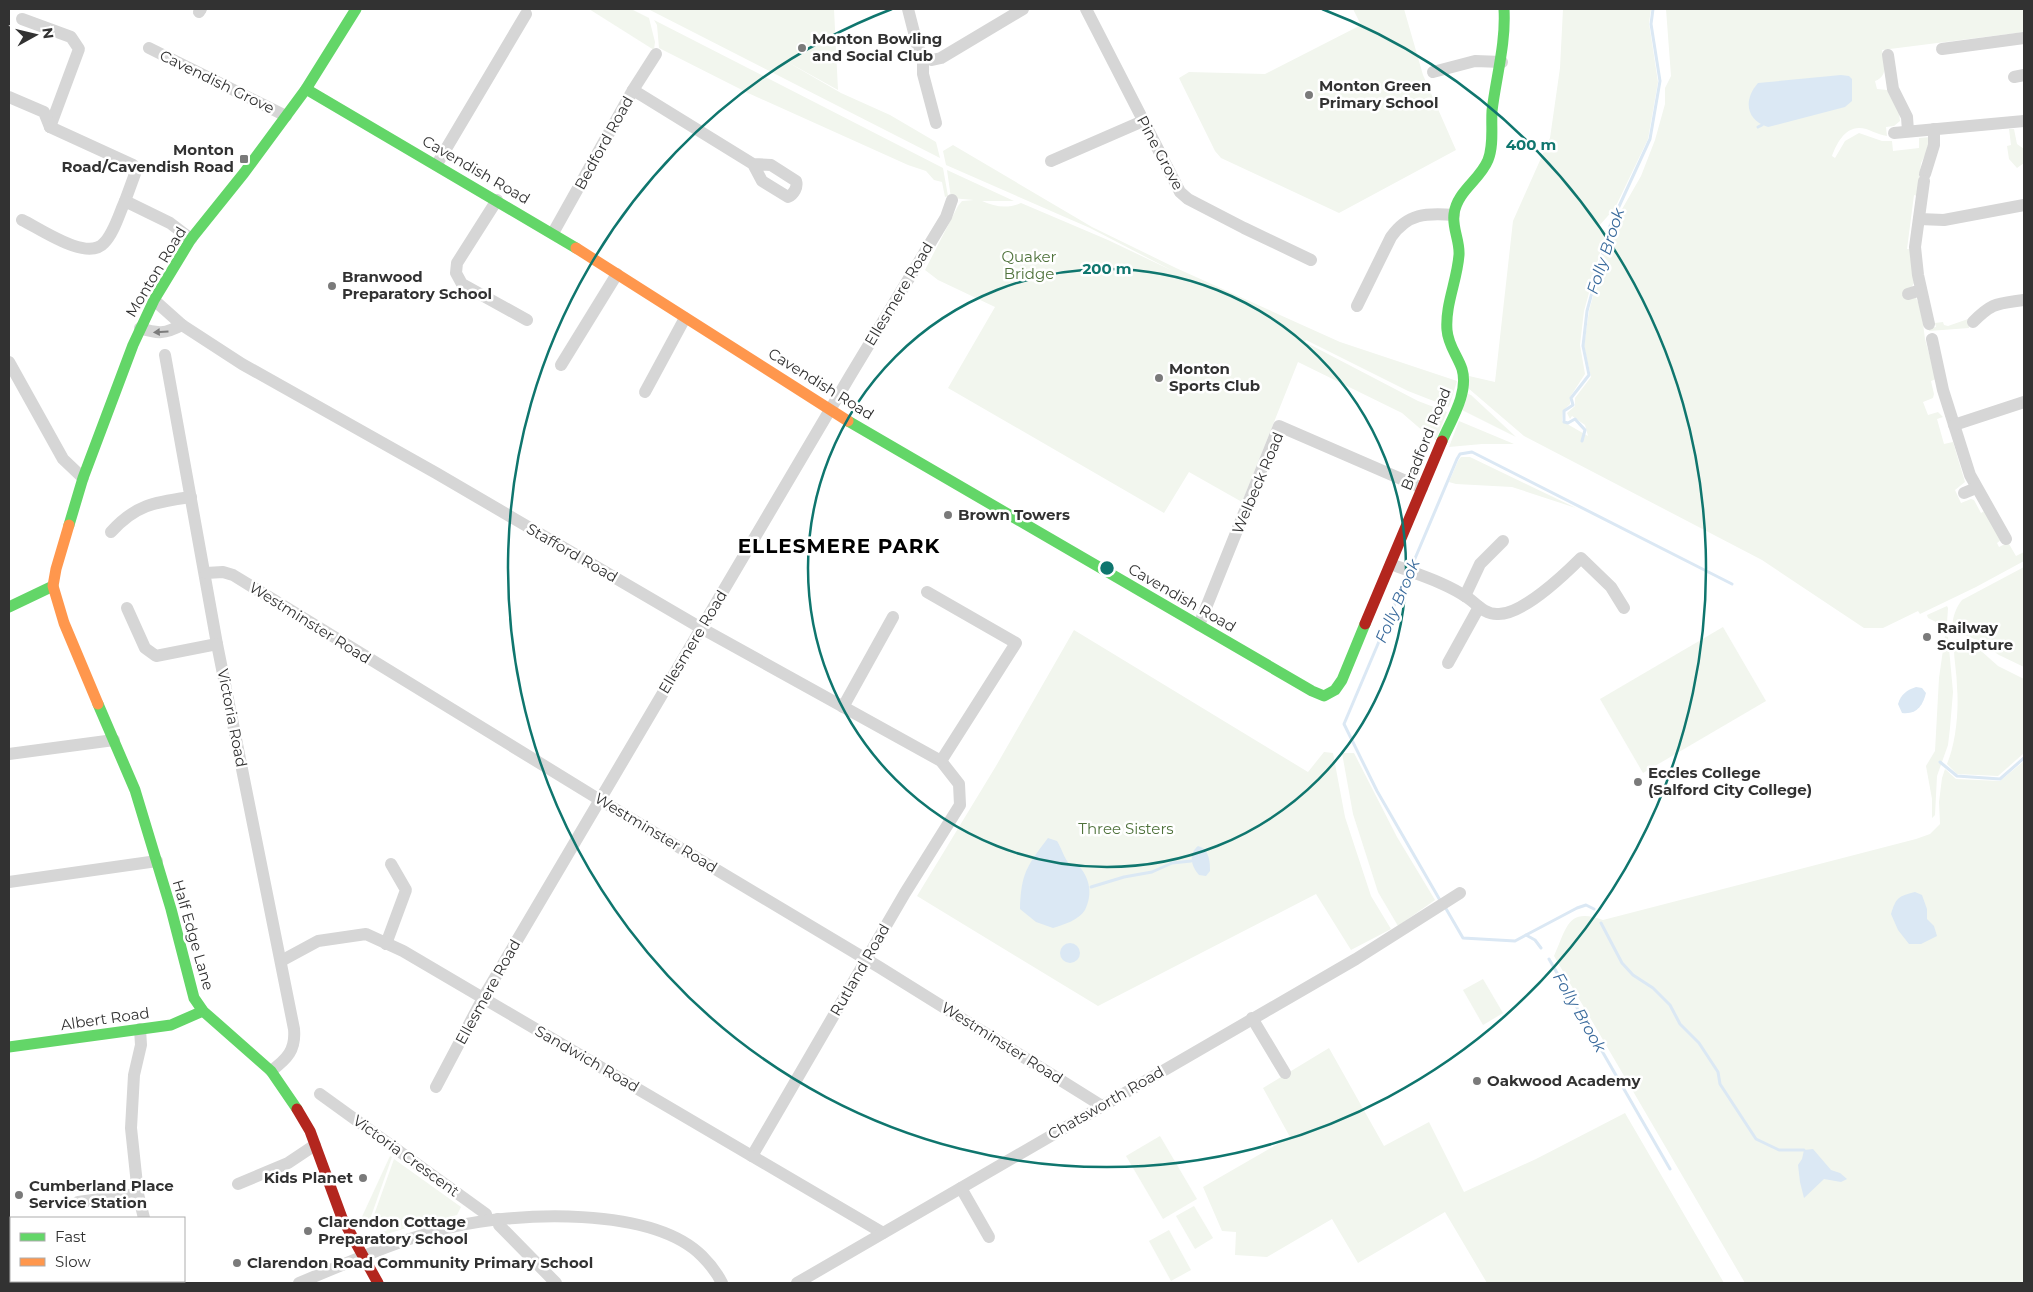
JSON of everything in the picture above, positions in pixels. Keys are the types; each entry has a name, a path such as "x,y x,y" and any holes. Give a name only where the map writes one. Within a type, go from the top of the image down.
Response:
{"street":[{"name":"Monton Road","path":"53,586 56,569 83,478 140,328 154,300 191,239 244,173 306,89 356,9"},
{"path":"908,9 918,48 923,56 932,60 941,58 1022,9"},
{"name":"Pine Grove","path":"1086,9 1176,186 1183,196 1311,260"},
{"name":"Bradford Road","path":"1324,696 1335,690 1342,680 1463,389 1462,370 1446,329 1459,255 1454,215 1460,195 1482,172 1489,159 1492,140 1492,114 1502,62 1505,33 1504,9"},
{"path":"22,18 71,38 79,49 50,126"},
{"path":"437,164 526,21"},
{"path":"1942,49 2024,38"},
{"name":"Cavendish Grove","path":"149,48 286,116"},
{"name":"Bedford Road","path":"553,232 633,90 656,54"},
{"path":"1888,55 1886,83 1893,89 1907,117 1908,131"},
{"path":"923,56 922,70 936,123"},
{"path":"1433,72 1475,61 1502,62"},
{"name":"Cavendish Road","path":"306,89 553,232 830,410 1312,691 1324,696"},
{"path":"633,90 753,164"},
{"path":"9,97 44,112 50,126 133,165 136,172 109,237 104,244 93,250 80,249 22,220"},
{"path":"1051,161 1143,121"},
{"path":"1894,133 2024,121"},
{"path":"1928,324 1915,247 1924,177 1934,145 1934,129"},
{"path":"497,200 457,263 456,273 462,284 514,317 527,320"},
{"name":"Ellesmere Road","path":"436,1087 483,998 946,217 952,200"},
{"path":"125,201 170,223 191,239"},
{"path":"1919,219 1952,219 2024,205"},
{"path":"1356,306 1391,237 1398,228 1420,215 1454,215"},
{"path":"560,365 617,274"},
{"path":"1908,294 1921,290"},
{"name":"Stafford Road","path":"154,300 182,325 242,364 436,473 701,628 941,760 959,784"},
{"path":"1973,322 1983,311 1993,305 2024,300"},
{"path":"645,392 685,318"},
{"path":"140,328 156,333 170,332 182,325"},
{"path":"1932,339 1943,405 1954,426 1976,488 2006,538"},
{"name":"Victoria Road","path":"165,355 206,574 217,644 294,1029 294,1044 289,1056 271,1071"},
{"path":"9,362 63,459 83,478"},
{"path":"1954,426 2024,402"},
{"name":"Welbeck Road","path":"1199,625 1280,426 1422,488"},
{"path":"1964,493 1976,488"},
{"path":"111,532 124,518 142,508 164,501 192,497"},
{"path":"1465,596 1480,564 1503,541"},
{"path":"1391,564 1465,596 1479,607 1496,614 1513,610 1548,588 1584,554 1607,582 1620,590 1624,608"},
{"name":"Westminster Road","path":"206,574 223,572 233,575 600,800 866,959 1102,1106"},
{"path":"9,607 53,586"},
{"name":"Half Edge Lane","path":"53,586 64,622 135,790 171,908 194,998 203,1011 271,1071 298,1109 315,1145 342,1218 378,1283"},
{"path":"927,592 1016,643 941,760"},
{"path":"1448,663 1479,607"},
{"path":"127,608 145,648 156,656 217,644"},
{"path":"843,707 894,617"},
{"path":"9,754 114,740"},
{"name":"Rutland Road","path":"752,1156 905,893 960,805 959,784"},
{"path":"9,882 157,861"},
{"path":"386,944 406,890 391,864"},
{"name":"Chatsworth Road","path":"797,1283 817,1279 884,1233 1344,966 1456,895"},
{"name":"Sandwich Road","path":"281,961 318,941 366,934 403,951 884,1233"},
{"name":"Albert Road","path":"9,1047 171,1025 203,1011"},
{"path":"1252,1018 1284,1073"},
{"path":"140,1029 141,1045 134,1075 131,1128 138,1194 144,1217"},
{"name":"Victoria Crescent","path":"320,1094 486,1214 556,1283"},
{"path":"238,1184 288,1163 315,1145"},
{"path":"961,1188 989,1237"},
{"path":"78,1202 138,1194"},
{"path":"299,1283 362,1256 422,1235 452,1227 493,1220 555,1216 593,1217 656,1230 682,1241 701,1255 722,1283"}],"green space":[{"path":"589,9 631,9 649,18 655,42 654,50"},
{"path":"648,9 834,9 838,90 784,60 841,93 890,115 936,142 940,158"},
{"name":"Monton Green Primary School","path":"1353,9 1404,9 1423,75 1456,150 1339,213 1221,158 1215,151 1179,78 1189,72 1265,74 1361,25"},
{"path":"1563,9 1651,9 1649,23 1658,82 1648,139 1615,208 1598,227 1606,231 1584,311 1580,345 1585,374 1570,397 1570,404 1563,411 1562,421 1588,436 1585,425 1572,416 1570,419 1567,413 1575,406 1575,398 1591,377 1584,346 1589,311 1611,230 1617,231 1618,226 1613,225 1641,176 1655,140 1665,104 1665,88 1671,76 1666,9 2024,9 2024,32 1882,50 1885,68 1882,76 1875,81 1877,89 1887,90 1899,113 1900,121 1894,126 1886,127 1887,136 1863,128 1849,131 1838,142 1832,156 1835,158 1845,141 1859,133 1882,141 1892,141 1893,151 1919,148 1919,138 1930,137 1921,163 1917,196 1914,195 1907,249 1910,249 1914,283 1911,288 1921,308 1925,339 1936,379 1931,381 1933,398 1923,402 1928,415 1938,412 1943,417 1937,419 1944,444 1953,442 1965,482 1955,490 1961,503 1971,499 1974,500 1981,513 1986,510 2001,540 1997,543 1999,547 2009,544 2016,556 2024,552 2024,561 1920,614 1918,611 1883,628 1864,628 1762,560 1524,436 1468,388 1469,376 1495,382 1513,221 1550,138 1560,68"},
{"path":"654,20 943,168 948,196 945,197 942,182 934,180 926,171 908,165 748,93 659,48 657,25"},
{"path":"2009,129 2014,129 2017,144 2024,149 2024,163 2017,168 2009,159 2007,146 2011,145"},
{"name":"Monton Sports Club","path":"953,145 1092,227 1176,268 1340,342 1457,381 1449,407 1408,391 1306,340 1305,342 1418,401 1447,412 1436,440 1431,438 1402,413 1298,362 1242,502 1189,472 1164,513 948,388 995,307 938,280 925,270 958,206 962,201 974,200 951,198 947,170 1014,201 982,201 1001,206 1021,203 1108,240 1173,271 1090,228 946,165 943,151"},
{"path":"1968,319 1969,328 1929,331 1928,328 1936,327 1935,323 1943,322 1944,325 1948,326"},
{"path":"1468,394 1471,395 1516,437 1462,410"},
{"path":"1459,421 1514,444 1449,447"},
{"path":"1461,457 1470,457 1576,508 1512,487 1449,482"},
{"path":"2024,567 2024,667 1999,655 1979,641 1953,630 1953,622 1954,614 1962,600"},
{"path":"1947,606 1947,623 1944,626 1928,618 1927,615"},
{"path":"1723,627 1766,701 1643,773 1600,699"},
{"name":"Three Sisters","path":"1074,630 1308,772 1324,752 1333,753 1345,817 1371,896 1391,929 1351,950 1316,894 1098,1006 917,896 996,766"},
{"path":"1945,636 1948,637 1953,692 1948,745 1937,776 1935,815 1932,818 1932,799 1926,766 1935,751 1939,678"},
{"path":"1957,639 1980,650 1998,666 2024,679 2024,753 1998,776 1957,774 1947,764 1953,746 1957,716 1958,696 1954,641"},
{"path":"1342,753 1354,753 1397,837 1435,900 1398,926 1378,892 1353,814"},
{"path":"2024,761 2024,1283 1745,1283 1554,956 1566,929 1575,918 1582,916 1603,920 1930,834 1940,824 1939,802 1945,769 1956,779 2000,781"},
{"path":"1483,979 1503,1013 1483,1025 1463,990"},
{"path":"1329,1048 1384,1146 1429,1122 1464,1192 1536,1159 1625,1113 1724,1283 1487,1283 1445,1212 1358,1263 1332,1219 1267,1257 1235,1255 1236,1232 1222,1231 1203,1187 1290,1137 1263,1088"},
{"path":"1160,1136 1197,1199 1163,1219 1126,1156"},
{"path":"390,1156 392,1157 368,1225 360,1221"},
{"path":"394,1159 461,1207 457,1215 387,1234 378,1233 388,1229 384,1226 383,1221 379,1221 377,1230 375,1225 378,1218 374,1215"},
{"path":"1194,1206 1213,1238 1195,1249 1176,1216"},
{"path":"1169,1230 1191,1270 1171,1281 1149,1241"}],"shaded area":[{"path":"1841,75 1849,76 1852,79 1852,101 1845,107 1768,127 1755,120 1751,114 1749,109 1750,96 1758,83"},
{"path":"1916,687 1922,688 1926,693 1923,701 1915,711 1902,713 1898,704 1901,698 1907,691"},
{"path":"1048,838 1057,841 1070,865 1078,865 1085,875 1089,886 1089,898 1082,914 1070,922 1053,928 1036,922 1020,909 1026,870"},
{"path":"1198,846 1205,850 1209,859 1210,871 1206,876 1199,875 1194,868 1192,856"},
{"path":"1915,892 1922,895 1927,909 1927,919 1934,926 1937,936 1921,944 1909,944 1898,930 1891,914 1894,904 1899,898"},
{"path":"1070,943 1077,946 1080,953 1077,960 1070,963 1063,960 1060,953 1063,946"},
{"path":"1813,1149 1831,1170 1840,1173 1847,1179 1841,1182 1824,1179 1804,1198 1798,1165 1804,1150"}],"waterway":[{"name":"Folly Brook","path":"1582,441 1585,430 1575,419 1568,423 1564,422 1564,411 1573,405 1571,398 1589,375 1583,346 1587,311 1610,226 1650,139 1660,81 1651,24 1653,9"},
{"path":"1758,127 1762,125"},
{"name":"Folly Brook","path":"1411,568 1457,459 1460,454 1472,452 1732,584"},
{"name":"Folly Brook","path":"1408,573 1344,724 1377,791 1441,902"},
{"name":"Folly Brook","path":"1940,762 1957,776 2000,779 2024,758"},
{"path":"1091,887 1124,877 1152,872 1172,863 1191,861"},
{"path":"1526,935 1577,908 1586,905 1594,909"},
{"name":"Folly Brook","path":"1445,907 1463,938 1515,941 1526,935 1535,940 1541,948"},
{"path":"1601,923 1622,963 1633,975 1653,988 1670,1005 1680,1024 1699,1043 1718,1072 1720,1084 1756,1139 1779,1150 1804,1150"},
{"name":"Folly Brook","path":"1549,959 1670,1169"}],"traffic: fast":[{"path":"69,525 83,478 133,345 154,300 191,239 244,173 306,89 356,9"},
{"path":"1442,441 1458,406 1464,378 1447,330 1449,302 1459,255 1454,214 1459,199 1480,174 1490,154 1492,111 1502,48 1504,9"},
{"path":"306,89 576,248"},
{"path":"848,421 1312,691 1324,696 1335,690 1342,680 1365,624"},
{"path":"9,607 53,586"},
{"path":"98,704 135,790 171,909 194,998 203,1011 271,1071 297,1109"},
{"path":"9,1047 171,1025 203,1011"}],"traffic: slow":[{"path":"576,248 848,421"},
{"path":"69,525 53,586 64,623 98,704"}],"traffic: jam":[{"path":"1365,624 1442,441"},
{"path":"297,1109 310,1131 342,1218 378,1283"}],"place":[{"name":"Monton Bowling and Social Club","path":"802,48"},
{"name":"Monton Green Primary School","path":"1309,95"},
{"name":"Monton Road/Cavendish Road","path":"244,159"},
{"name":"Branwood Preparatory School","path":"332,286"},
{"name":"Monton Sports Club","path":"1159,378"},
{"name":"Brown Towers","path":"948,515"},
{"name":"Railway Sculpture","path":"1927,637"},
{"name":"Eccles College (Salford City College)","path":"1638,782"},
{"name":"Oakwood Academy","path":"1477,1081"},
{"name":"Kids Planet","path":"363,1178"},
{"name":"Cumberland Place Service Station","path":"19,1195"},
{"name":"Clarendon Cottage Preparatory School","path":"308,1231"},
{"name":"Clarendon Road Community Primary School","path":"237,1263"}],"district":[{"name":"ELLESMERE PARK","path":"839,546"}],"park label":[{"name":"Quaker Bridge","path":"1029,266"}]}
